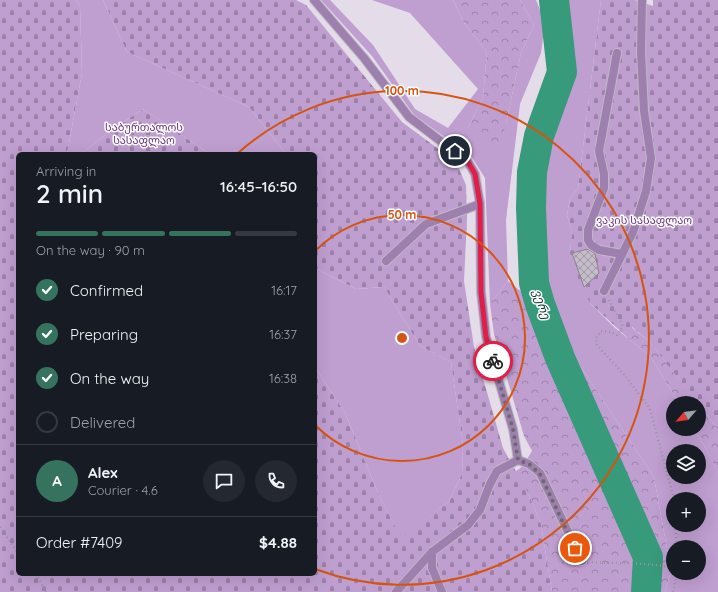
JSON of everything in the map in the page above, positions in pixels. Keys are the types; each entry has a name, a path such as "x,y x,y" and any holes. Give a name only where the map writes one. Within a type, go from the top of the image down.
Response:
{"lane":[{"path":"314,0 364,58 409,117 468,162 475,174 480,204 481,292 486,337 513,429 518,460"},
{"path":"604,291 633,232 646,191 651,158 644,111 642,67 642,0"},
{"path":"617,52 599,151 604,174 604,188 588,230 588,240 591,245 598,250 622,254"},
{"path":"386,261 426,224 480,204"},
{"path":"396,592 432,552 468,525 480,510 490,484 497,471 518,460 529,464 540,474 582,561"},
{"path":"432,552 432,568 442,592"}],"path":[{"path":"604,291 623,326 617,335 611,332 600,331 596,337 596,344 627,378 650,410 672,492"},
{"path":"0,527 16,550"},
{"path":"582,561 639,565 655,564 666,566"},
{"path":"37,576 46,592"},
{"path":"673,592 676,580"}],"green space":[{"name":"საბურთალოს სასაფლაო","path":"0,0 76,0 80,6 82,73 67,152 16,152 16,576 317,576 317,370 345,413 379,495 401,538 449,501 462,474 463,445 451,362 420,346 384,287 356,289 317,269 317,152 284,152 249,107 127,52 103,0 296,0 306,5 402,122 456,162 466,185 467,219 464,281 474,347 503,448 529,495 541,524 552,592 0,592"},
{"path":"76,0 103,0 127,52 249,107 284,152 207,152 143,109 110,131 84,152 67,152 82,73 80,6"},
{"path":"321,0 330,0 373,45 415,109 448,128 478,89 410,13 372,0 453,0 464,23 487,52 483,97 468,128 506,123 521,53 534,25 520,0 536,0 545,22 541,53 520,104 506,220 508,281 490,304 485,178 471,156 414,115 372,56"},
{"path":"453,0 520,0 534,25 521,53 501,141 491,145 468,128 483,97 487,52 464,23"},
{"path":"567,0 601,0 578,188 570,199 567,215 572,231 570,253 590,303 615,328 650,356 675,396 666,396 666,436 698,436 703,444 666,444 666,484 706,484 706,449 718,474 718,592 665,592 668,580 706,580 706,540 666,540 666,543 654,477 575,358 545,288 541,213 547,137 570,77"},
{"name":"ვაკის სასაფლაო","path":"601,0 635,0 653,6 653,0 718,0 718,429 706,414 706,396 692,396 649,341 632,327 630,340 590,303 578,279 570,253 572,231 567,215 570,199 578,188"},
{"name":"საბურთალოს სასაფლაო","path":"143,109 207,152 84,152 110,131"},
{"path":"317,269 356,289 384,287 420,346 451,362 463,445 462,474 449,501 401,539 379,495 345,413 317,370"},
{"path":"508,281 560,323 575,358 654,477 666,543 666,580 668,580 665,592 552,592 541,524 529,495 515,472 523,466 532,451 524,436 494,334 490,304"},
{"path":"631,327 649,341 692,396 675,396 650,356 630,340"},
{"path":"706,414 718,429 718,475 706,449 706,444 703,444 698,436 706,436"}],"building":[{"path":"588,249 595,254 599,273 584,287 572,253"}],"waterway":[{"name":"ვერე","path":"554,0 562,72 539,136 532,172 531,208 534,283 540,304 560,358 648,557 646,592"}],"way so far":[{"path":"493,361 513,429 518,460 529,464 540,474 575,548"}],"route":[{"path":"455,151 468,162 475,174 480,204 481,292 486,337 493,361"}]}
